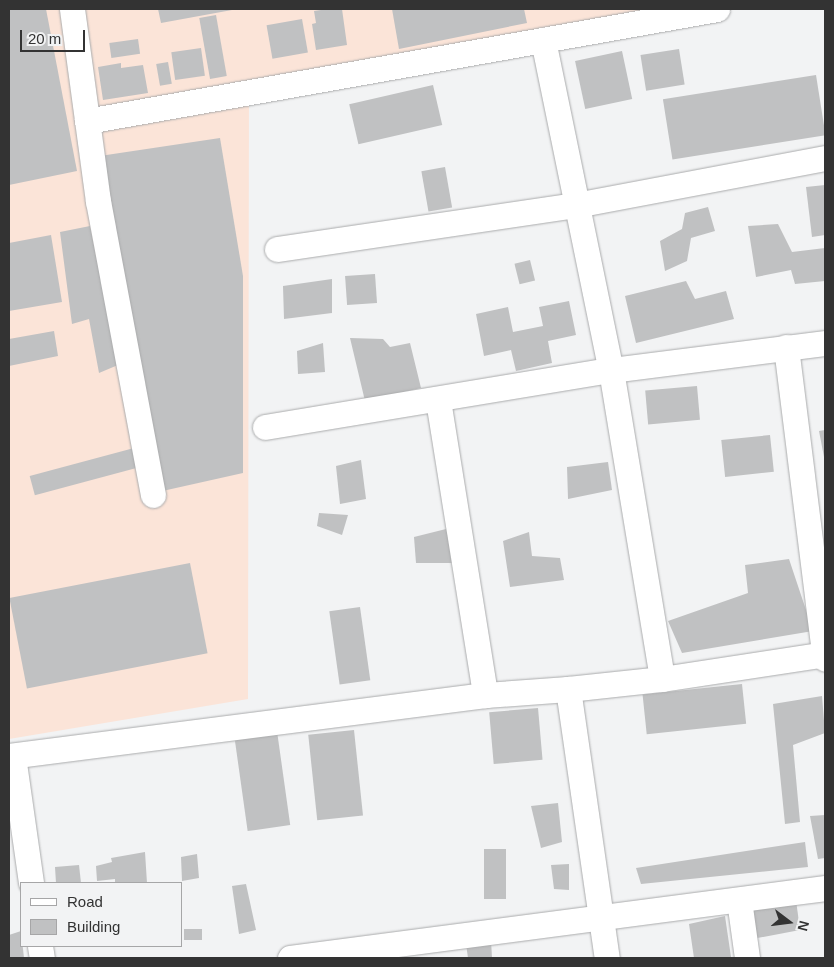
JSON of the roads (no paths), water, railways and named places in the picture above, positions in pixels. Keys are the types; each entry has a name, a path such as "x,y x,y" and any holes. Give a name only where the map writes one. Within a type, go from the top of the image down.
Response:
{"street":[{"path":"72,9 98,201 153,495"},
{"path":"87,121 717,9"},
{"path":"543,40 611,370 662,679"},
{"path":"277,249 576,205 825,158"},
{"path":"265,427 611,370 825,343"},
{"path":"786,348 825,659"},
{"path":"438,400 486,695"},
{"path":"31,882 11,756 486,695 662,679 825,654"},
{"path":"568,689 607,958"},
{"path":"290,958 825,888"},
{"path":"739,900 747,958"}]}
